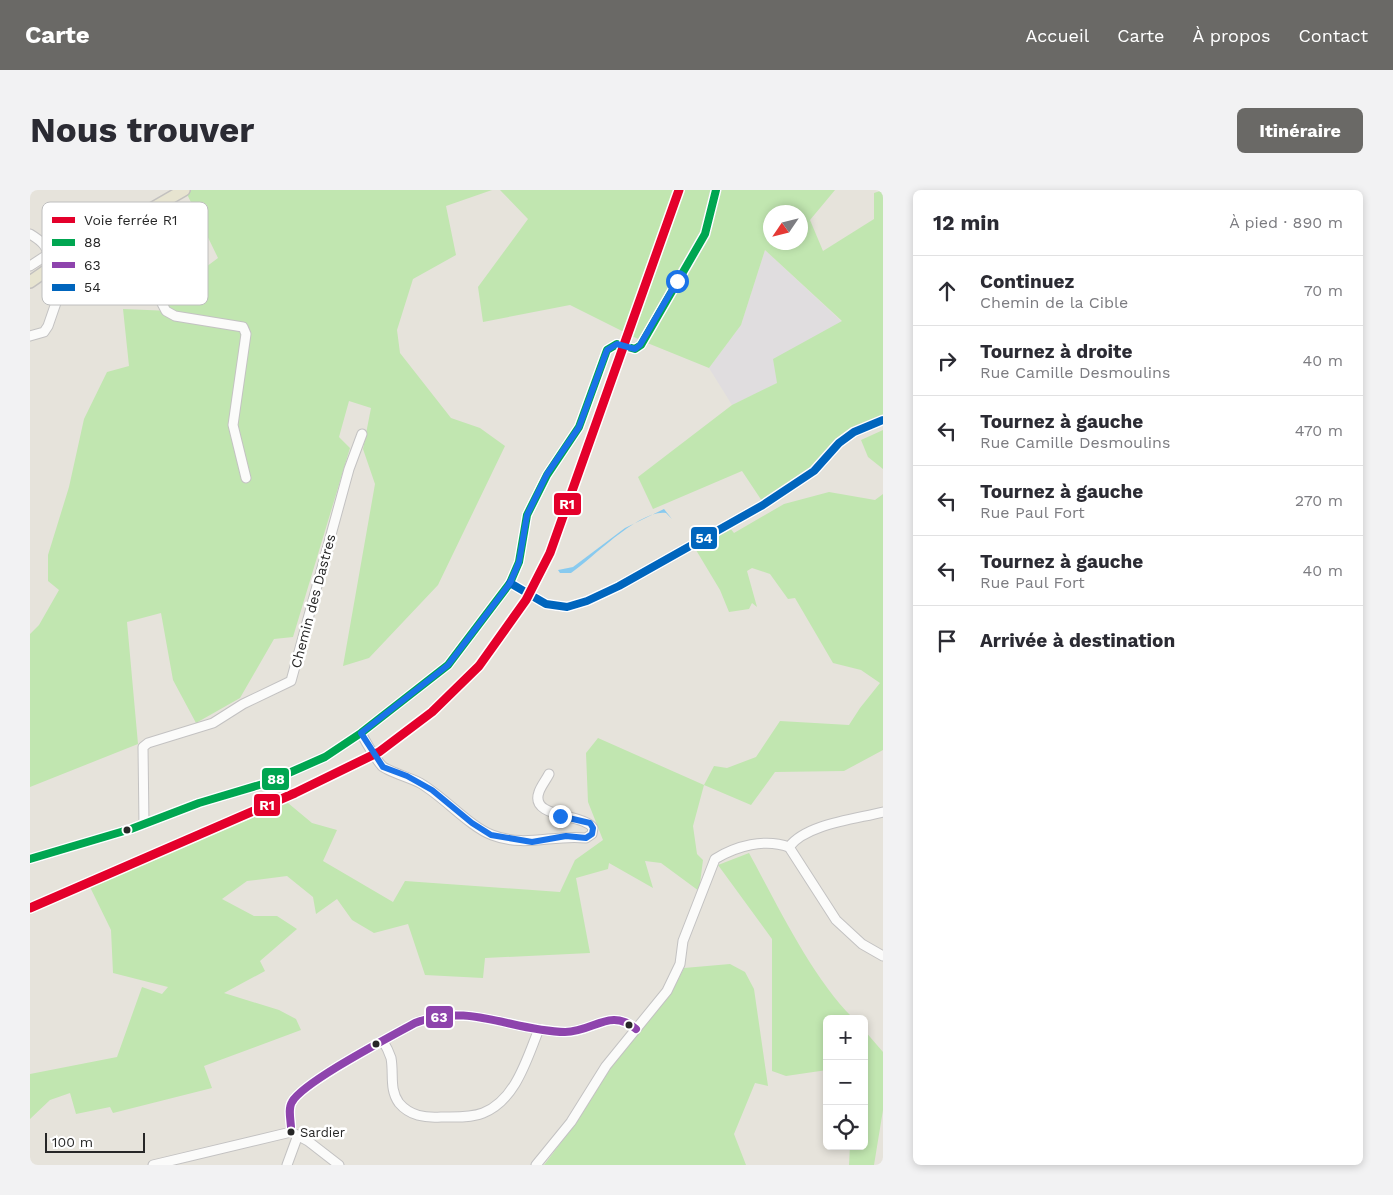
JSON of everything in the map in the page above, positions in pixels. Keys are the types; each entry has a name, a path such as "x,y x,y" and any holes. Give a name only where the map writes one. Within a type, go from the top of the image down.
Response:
{"main road":[{"path":"164,202 184,190"},
{"path":"30,282 42,274"}],"street":[{"path":"30,859 144,824 199,803 280,777 325,757 361,733 448,665 510,583 519,562 527,515 547,474 579,427 607,350 617,344 635,349 640,345 705,234 716,190"},
{"path":"30,234 42,242"},
{"path":"30,266 42,258"},
{"path":"30,336 44,332 48,326 55,305"},
{"path":"163,305 166,311 175,316 243,327 246,334 232,425 246,478"},
{"path":"510,583 546,604 567,607 586,601 619,586 762,505 814,471 839,443 854,432 883,420"},
{"name":"Chemin des Dastres","path":"144,824 143,747 148,743 213,722 243,704 291,681 349,469 362,434"},
{"path":"361,733 383,767 407,776 432,790 472,823 491,835 532,842 566,836 586,838 592,834 593,828 590,823 560,816 541,806 538,798 539,792 549,774"},
{"path":"789,846 796,838 814,829 883,812"},
{"path":"536,1165 571,1122 606,1066 668,991 680,964 683,941 715,859 726,852 751,844 780,844 789,846 836,920 862,944 883,956"},
{"path":"287,1165 295,1134 290,1106 296,1097 321,1077 422,1020 445,1015 468,1014 538,1029 566,1032 617,1018 626,1021 636,1029"},
{"path":"383,1041 391,1058 394,1093 408,1111 430,1118 470,1115 490,1108 510,1090 524,1068 538,1029"},
{"path":"153,1165 295,1134 339,1165"}],"shaded area":[{"path":"765,250 842,322 774,359 778,383 732,405 709,368 741,325"}],"green space":[{"path":"185,190 492,190 446,206 456,255 413,279 397,330 400,353 451,418 480,428 505,446 438,585 369,658 343,666 375,484 363,449 371,408 349,401 339,437 350,448 293,637 274,639 240,698 196,723 173,680 161,613 127,622 138,744 30,787 30,634 39,625 59,590 48,581 48,555 69,487 84,419 107,372 129,366 123,309 171,311 167,305 208,305 208,265 218,258 208,237 208,202 191,202"},
{"path":"500,190 835,190 810,220 823,251 874,219 874,193 883,190 883,417 853,431 809,471 762,501 742,471 653,509 638,477 732,405 777,383 773,359 842,321 765,250 741,325 709,368 640,340 570,305 483,322 478,287 528,219"},
{"path":"883,430 883,469 868,457 861,440"},
{"path":"829,492 875,500 883,494 883,750 844,771 775,772 751,805 704,785 714,766 727,768 756,757 780,721 849,725 880,683 861,670 833,663 795,598 788,599 770,574 752,568 747,571 757,607 752,603 749,609 729,612 720,590 696,550 730,528 734,533 784,504"},
{"path":"598,738 704,785 693,826 697,854 703,860 699,891 661,863 645,861 653,888 609,863 608,869 576,878 590,953 485,958 483,978 425,975 408,924 374,933 352,920 337,899 316,914 313,897 287,876 247,881 222,899 254,916 277,916 297,929 260,961 265,971 224,993 279,1010 296,1019 301,1030 204,1066 212,1088 113,1113 110,1107 76,1114 70,1093 50,1100 30,1119 30,1074 117,1057 142,987 162,994 168,987 113,973 111,930 89,885 288,803 312,823 337,830 323,861 393,902 405,881 560,892 575,860 603,840 588,802 586,753"},
{"path":"749,853 796,940 824,983 850,1015 823,1015 823,1071 786,1076 772,1071 772,939 718,865"},
{"path":"730,964 745,972 754,989 768,1086 755,1083 734,1134 746,1165 544,1165 575,1124 613,1064 670,995 684,968"},
{"path":"868,1035 883,1052 883,1110 874,1165 849,1165 850,1150 868,1150"}],"water":[{"path":"664,509 672,519 666,513 650,516"},
{"path":"637,522 616,536 571,573 560,573 558,570 573,567 625,528"}],"rail line":[{"name":"R1","path":"30,908 295,793 379,752 432,712 479,666 526,600 550,553 679,190"}],"transit line":[{"name":"88","path":"30,859 131,829 199,803 266,783 325,757 361,733 448,665 510,583 519,562 527,515 547,475 579,427 607,350 617,344 635,349 641,345 705,234 716,190"},
{"name":"54","path":"510,583 546,604 567,607 587,601 619,586 763,505 814,471 839,443 854,432 883,420"},
{"name":"63","path":"291,1132 291,1105 299,1093 348,1060 415,1023 434,1017 472,1016 527,1027 565,1032 575,1031 610,1020 618,1020 636,1029"}],"place":[{"name":"Sardier","path":"291,1132"}],"route":[{"path":"560,816 580,819 590,823 593,828 592,834 586,838 566,836 548,841 532,842 491,835 472,823 432,790 407,776 383,767 361,733 457,656 510,583 522,550 527,515 547,474 570,443 579,427 607,350 611,345 617,344 631,349 635,349 640,345 677,281"}]}
